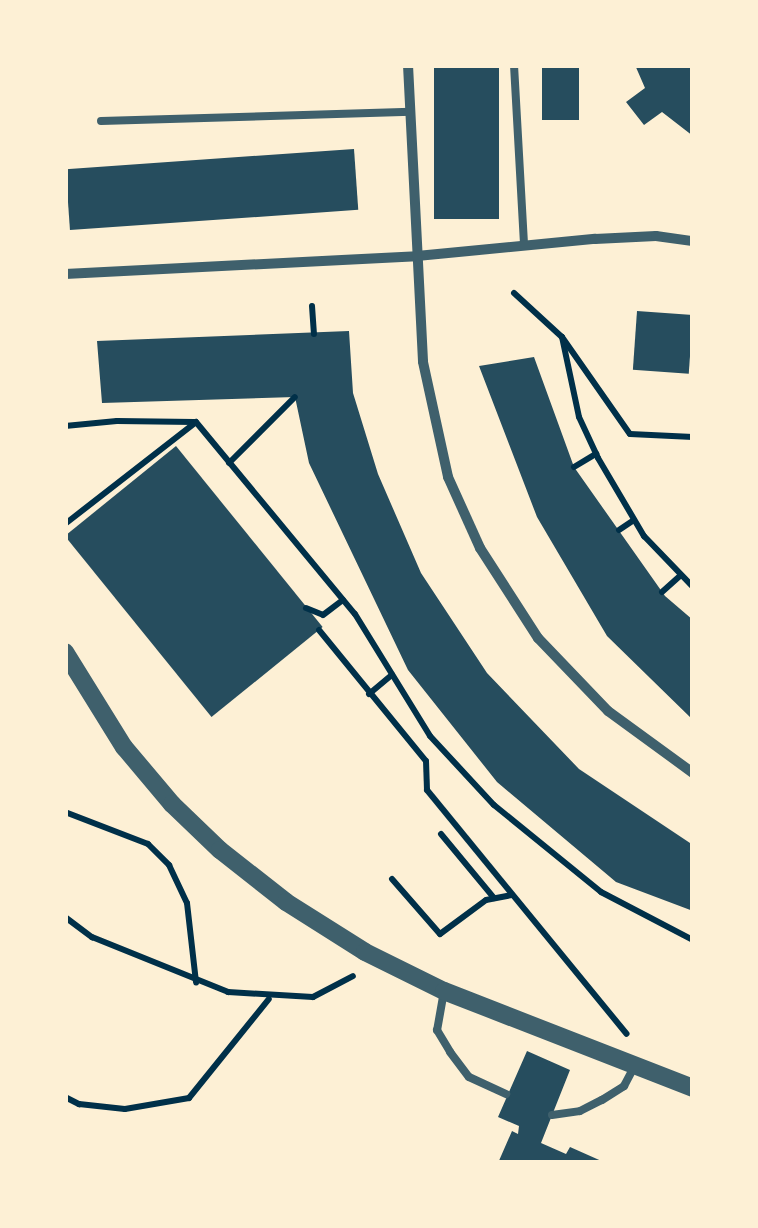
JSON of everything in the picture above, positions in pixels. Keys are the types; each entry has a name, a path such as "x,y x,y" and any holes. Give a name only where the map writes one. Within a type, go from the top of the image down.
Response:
{"street":[{"path":"408,65 421,344 448,477 480,548 512,602 574,679 656,749 693,772"},
{"path":"65,274 417,256 524,244 656,236 693,241"},
{"path":"65,652 124,746 172,804 220,850 318,922 444,992 693,1088"}],"lane":[{"path":"514,65 524,244"},
{"path":"101,121 411,112"},
{"path":"444,992 437,1030 450,1052 469,1076 506,1094"},
{"path":"552,1114 580,1111 602,1100 624,1086 635,1064"}],"path":[{"path":"514,293 562,337 630,434 693,436"},
{"path":"312,306 314,334"},
{"path":"562,337 579,417 596,454 634,520 693,587"},
{"path":"229,463 295,397"},
{"path":"196,422 343,600 430,736 494,805 601,892 693,940"},
{"path":"65,426 196,422"},
{"path":"65,524 196,422"},
{"path":"574,467 596,454"},
{"path":"618,530 634,520"},
{"path":"662,592 680,576"},
{"path":"306,608 324,616 343,600"},
{"path":"319,630 426,761 427,790 632,1040"},
{"path":"369,694 392,674"},
{"path":"65,812 148,844 170,865 187,904 196,982"},
{"path":"442,834 494,898"},
{"path":"392,879 440,934 494,898 512,894"},
{"path":"65,917 92,937 196,982 270,998 314,997 351,980"},
{"path":"65,1097 79,1104 125,1110 189,1098 270,998"}],"building":[{"path":"434,65 499,65 499,219 434,219"},
{"path":"542,65 579,65 579,120 542,120"},
{"path":"635,65 693,65 693,136 662,112 644,125 626,102 645,88"},
{"path":"354,149 358,210 70,230 66,169"},
{"path":"637,311 693,315 689,374 633,370"},
{"path":"349,331 353,393 378,474 421,573 487,673 579,769 693,845 693,911 616,882 497,782 408,670 309,463 295,397 102,403 97,341"},
{"path":"534,357 574,467 665,596 693,620 693,720 607,636 537,517 479,366"},
{"path":"176,446 323,627 211,717 65,536"},
{"path":"527,1051 570,1070 541,1143 566,1154 570,1147 606,1163 498,1163 512,1131 518,1134 519,1126 498,1117"}]}
